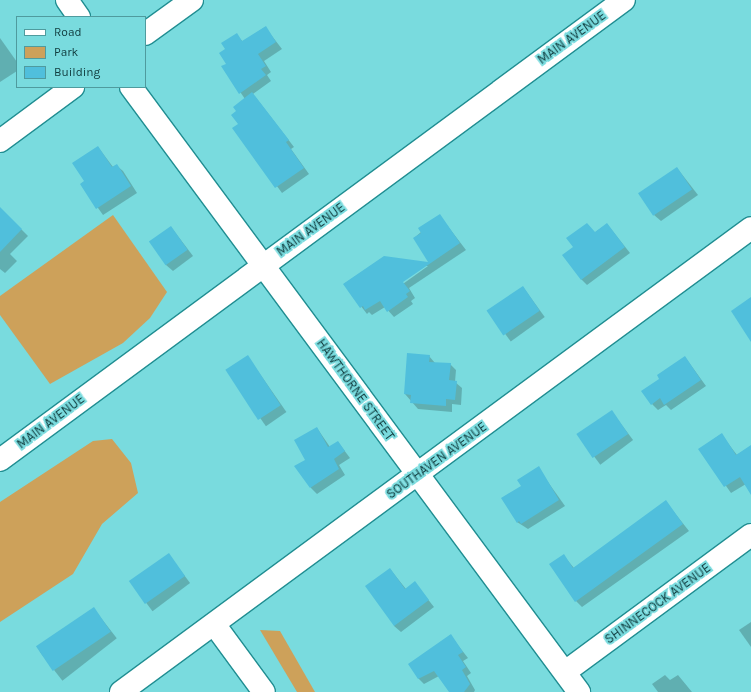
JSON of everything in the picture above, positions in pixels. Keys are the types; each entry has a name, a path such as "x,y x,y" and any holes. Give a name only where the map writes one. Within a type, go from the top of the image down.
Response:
{"street":[{"path":"67,0 78,16"},
{"path":"146,33 192,0"},
{"name":"MAIN AVENUE","path":"0,460 624,0"},
{"path":"0,141 72,88"},
{"name":"HAWTHORNE STREET","path":"132,88 579,692"},
{"name":"SOUTHAVEN AVENUE","path":"120,692 418,476 751,228"},
{"name":"SHINNECOCK AVENUE","path":"564,672 751,535"},
{"path":"214,624 264,692"}],"green space":[{"path":"113,215 167,292 150,318 123,343 50,384 0,315 0,296"},
{"path":"112,439 131,463 138,493 102,524 73,574 0,622 0,502 93,441"},
{"path":"260,630 280,631 315,692 297,692"}],"building":[{"path":"266,26 276,42 258,54 266,66 261,69 266,75 239,94 221,66 226,64 219,53 225,49 221,43 237,33 242,41"},
{"path":"252,92 289,140 286,142 304,168 275,188 232,128 238,124 231,115 236,111 233,107"},
{"path":"98,146 112,167 117,164 131,186 96,209 80,184 84,181 72,163"},
{"path":"677,167 692,189 653,216 638,193"},
{"path":"0,207 22,229 0,252"},
{"path":"440,214 460,243 403,282 410,291 406,294 408,297 387,312 380,301 365,310 363,306 360,308 343,284 384,256 428,262 413,238 421,233 418,228"},
{"path":"587,223 595,232 607,223 625,247 581,280 562,255 573,247 566,238"},
{"path":"171,226 188,250 166,265 149,241"},
{"path":"523,286 540,311 503,335 487,311"},
{"path":"751,297 751,342 731,311"},
{"path":"407,353 430,355 429,362 451,363 449,380 457,381 455,400 446,399 446,406 410,403 411,395 404,394"},
{"path":"248,355 281,405 258,420 225,370"},
{"path":"685,356 701,380 664,405 660,398 651,405 641,391 659,379 657,375"},
{"path":"612,410 628,434 593,458 576,434"},
{"path":"317,427 328,447 338,441 345,451 334,459 339,469 310,488 294,466 305,460 294,440"},
{"path":"722,433 736,455 751,445 751,495 740,477 724,487 698,449"},
{"path":"539,466 559,500 521,524 519,521 517,523 501,498 521,486 517,480"},
{"path":"666,500 683,524 575,602 549,564 564,554 573,568"},
{"path":"169,553 185,576 145,604 129,581"},
{"path":"390,568 405,589 415,581 429,600 394,626 365,586"},
{"path":"94,607 111,632 53,671 36,646"},
{"path":"451,634 463,652 458,655 466,667 462,670 470,684 464,692 449,692 434,671 418,679 408,664"}]}
